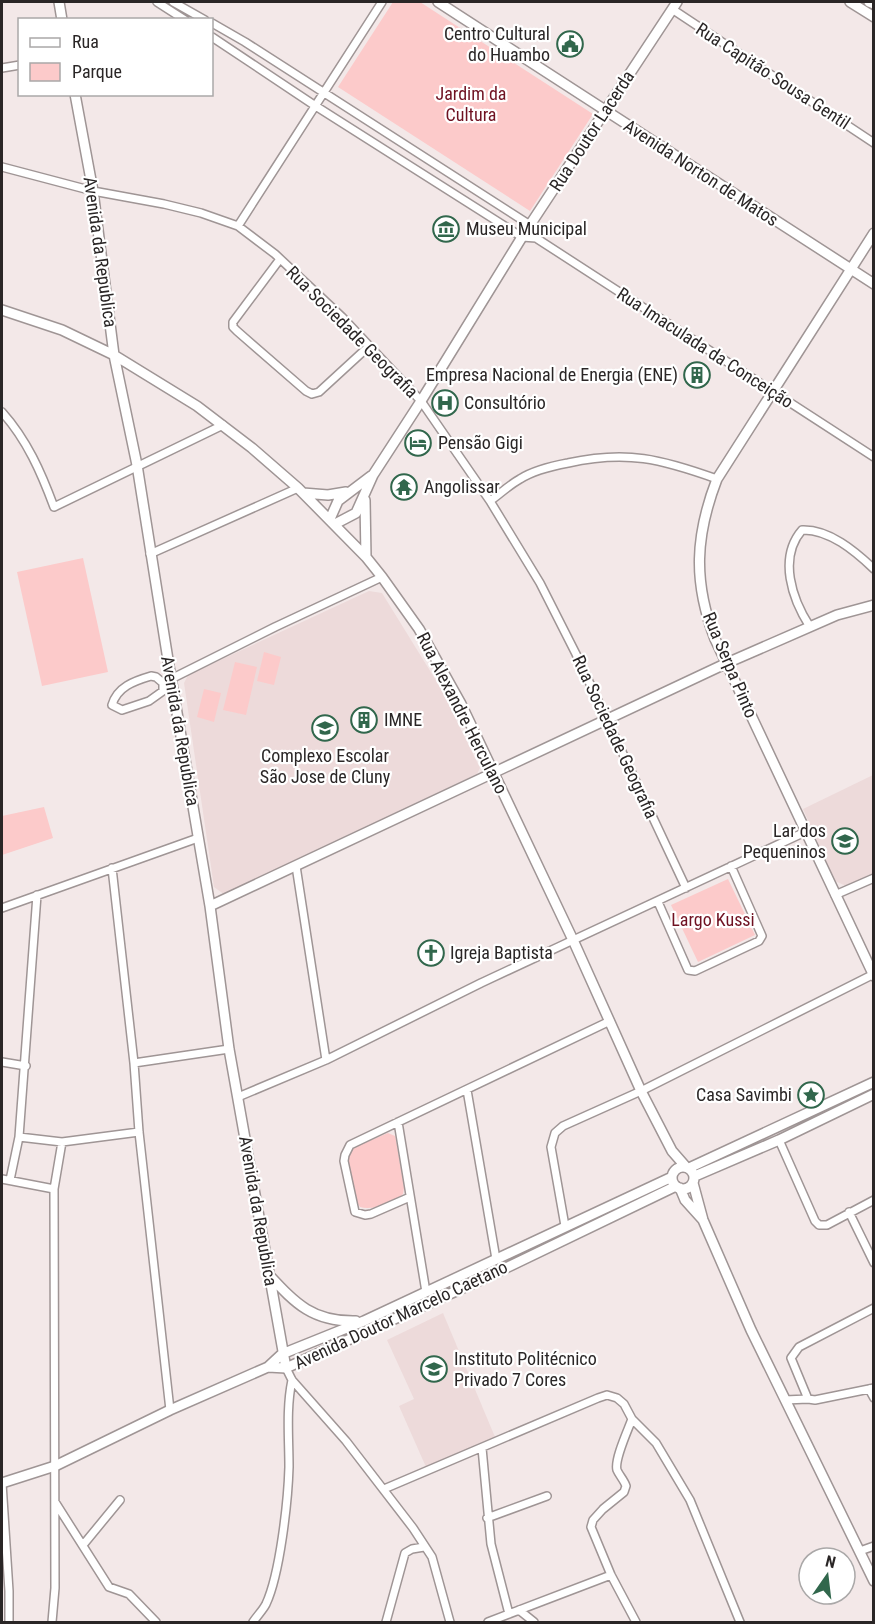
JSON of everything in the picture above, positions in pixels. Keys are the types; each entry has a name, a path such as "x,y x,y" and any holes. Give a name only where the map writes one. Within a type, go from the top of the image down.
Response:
{"street":[{"path":"59,2 63,18"},
{"path":"158,2 182,18"},
{"path":"173,2 201,18"},
{"path":"238,226 322,92 382,2"},
{"name":"Avenida Norton de Matos","path":"438,2 873,284"},
{"path":"852,2 873,17"},
{"path":"869,2 873,4"},
{"name":"Rua Doutor Lacerda","path":"332,522 356,513 373,475 522,237 674,5"},
{"name":"Rua Capitão Sousa Gentil","path":"674,5 873,143"},
{"path":"213,24 530,225 536,238"},
{"name":"Rua Imaculada da Conceição","path":"213,38 314,105 522,237 536,238 873,457"},
{"path":"238,54 244,42"},
{"path":"2,68 18,65"},
{"name":"Avenida da Republica","path":"75,96 93,191 114,356 137,465 167,681 210,906 229,1049 286,1368"},
{"path":"373,142 381,129"},
{"name":"Rua Sociedade Geografia","path":"2,167 93,191 201,213 238,226 280,260 342,317 420,401 490,501 551,603 686,888"},
{"path":"448,190 456,178"},
{"name":"Rua Serpa Pinto","path":"873,233 717,479 708,501 699,544 699,571 708,620 873,975"},
{"path":"280,260 233,322 233,327 237,331 312,394 319,392 368,347"},
{"name":"Rua Alexandre Herculano","path":"2,310 62,330 114,356 197,406 301,490 366,557 382,577 420,629 440,664 573,940 641,1091 672,1151 687,1167"},
{"path":"2,412 27,445 54,507 223,425"},
{"path":"490,501 521,478 550,467 612,456 627,455 678,465 717,479"},
{"name":"Rua Doutor Lacerda","path":"332,522 338,501 373,475"},
{"path":"150,554 301,490 335,495 354,489"},
{"path":"365,493 366,557"},
{"path":"810,627 790,581 791,548 802,530 813,529 836,539 873,569"},
{"path":"167,681 151,676 132,684 114,696 112,705 122,710 149,701 163,692 167,681 382,577"},
{"path":"210,906 727,663 837,615 873,605"},
{"path":"238,1098 326,1060 416,1014 805,832"},
{"path":"2,908 198,838"},
{"path":"296,866 326,1060"},
{"path":"658,902 688,970 695,971 759,941 762,936 731,866"},
{"path":"112,868 170,1410"},
{"path":"835,896 873,878"},
{"path":"37,895 19,1137 6,1179 54,1189"},
{"path":"565,1226 551,1148 555,1133 562,1126 641,1091 873,975"},
{"path":"410,1197 371,1214 355,1212 345,1161 350,1145 610,1021"},
{"path":"134,1063 229,1049"},
{"path":"2,1062 26,1066"},
{"name":"Avenida Doutor Marcelo Caetano","path":"268,1367 286,1368 485,1278 675,1181 678,1168 720,1155 873,1082"},
{"path":"468,1090 496,1260"},
{"name":"Avenida Doutor Marcelo Caetano","path":"675,1181 687,1188 694,1180 873,1094"},
{"path":"398,1122 426,1292"},
{"path":"19,1137 62,1142 139,1132"},
{"path":"779,1140 815,1221 819,1225 827,1225 873,1200"},
{"path":"52,1623 55,1588 54,1189 62,1142"},
{"name":"Rua Alexandre Herculano","path":"672,1151 675,1181"},
{"path":"687,1167 694,1180 703,1220 751,1330 873,1581"},
{"path":"675,1181 685,1200 703,1220"},
{"name":"Avenida Doutor Marcelo Caetano","path":"268,1367 282,1354 364,1321 565,1226 675,1181"},
{"path":"849,1212 873,1263"},
{"path":"268,1275 308,1312 329,1320 364,1321"},
{"path":"808,1399 791,1358 794,1352 799,1347 873,1308"},
{"path":"9,1623 2,1483 55,1466 170,1410 268,1367"},
{"path":"286,1368 291,1380 346,1441 384,1489 432,1557 450,1623"},
{"path":"253,1623 266,1605 273,1585 278,1555 287,1493 287,1414 291,1380"},
{"path":"785,1400 816,1400 871,1388 873,1398"},
{"path":"384,1489 607,1395 617,1398 624,1404 632,1419 656,1443 690,1500 740,1623"},
{"path":"632,1419 617,1463 617,1471 624,1479 626,1486 624,1492 593,1520 591,1527 610,1575 636,1623"},
{"path":"482,1448 491,1544 509,1614"},
{"path":"487,1518 547,1496"},
{"path":"83,1545 120,1500"},
{"path":"55,1502 109,1587 129,1594 156,1623"},
{"path":"860,1551 873,1546"},
{"path":"386,1623 405,1553 424,1547"},
{"path":"488,1623 610,1575"},
{"path":"519,1610 534,1623"}],"shaded area":[{"name":"Complexo Escolar São Jose de Cluny","path":"369,591 382,593 440,687 480,768 477,774 225,895 214,887 184,683 188,675"},
{"name":"Lar dos Pequeninos","path":"873,775 873,873 846,886 835,881 803,809"},
{"name":"Instituto Politécnico Privado 7 Cores","path":"443,1313 495,1437 426,1467 399,1406 414,1399 387,1340"}],"green space":[{"name":"Jardim da Cultura","path":"393,2 420,2 593,114 530,211 338,87"},
{"path":"83,558 108,672 42,686 17,572"},
{"path":"264,652 281,657 274,685 257,681"},
{"path":"235,662 257,667 246,715 223,710"},
{"path":"204,689 221,693 214,722 197,717"},
{"path":"44,807 53,838 2,855 2,816"},
{"name":"Largo Kussi","path":"728,879 755,935 698,962 671,905"},
{"path":"388,1133 395,1136 396,1140 403,1194 383,1205 371,1208 360,1207 356,1201 347,1155 350,1149"}],"place":[{"name":"Centro Cultural do Huambo","path":"570,44"},
{"name":"Museu Municipal","path":"446,229"},
{"name":"Empresa Nacional de Energia (ENE)","path":"697,375"},
{"name":"Consultório","path":"445,403"},
{"name":"Pensão Gigi","path":"418,443"},
{"name":"Angolissar","path":"404,487"},
{"name":"IMNE","path":"364,720"},
{"name":"Complexo Escolar São Jose de Cluny","path":"325,728"},
{"name":"Lar dos Pequeninos","path":"845,841"},
{"name":"Igreja Baptista","path":"431,953"},
{"name":"Casa Savimbi","path":"811,1095"},
{"name":"Instituto Politécnico Privado 7 Cores","path":"434,1369"}]}
